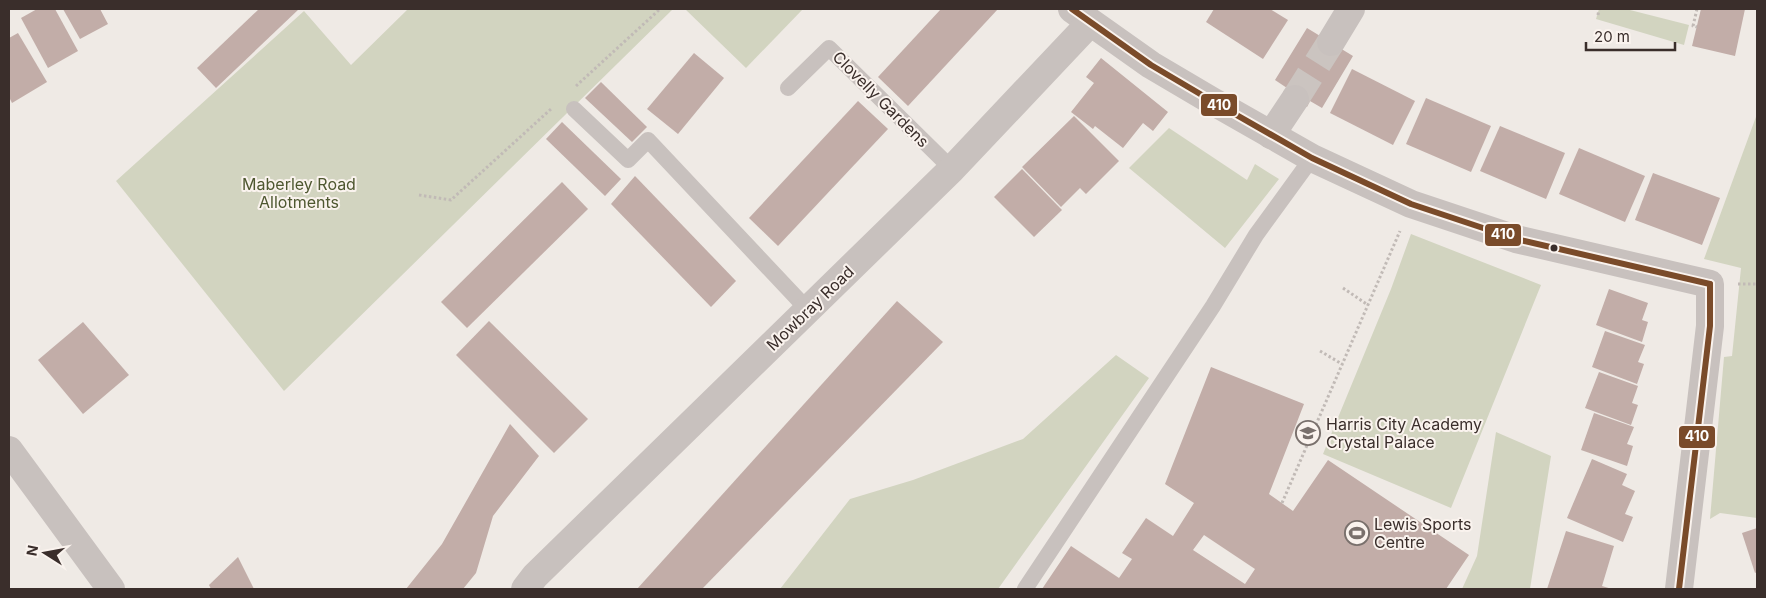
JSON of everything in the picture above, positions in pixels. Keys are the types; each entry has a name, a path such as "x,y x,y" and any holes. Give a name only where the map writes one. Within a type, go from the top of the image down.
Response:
{"street":[{"path":"1331,42 1352,9"},
{"path":"1081,16 1151,65 1271,135 1312,158 1411,204 1516,239 1710,284 1710,326 1679,589"},
{"name":"Mowbray Road","path":"525,589 542,569 952,169 1081,16"},
{"path":"1271,135 1295,99"},
{"path":"9,450 111,589"}],"lane":[{"name":"Clovelly Gardens","path":"788,88 829,48 952,169"},
{"path":"574,109 628,160 648,140 808,310"},
{"path":"1025,589 1213,306 1256,235 1312,158"}],"path":[{"path":"573,89 660,9"},
{"path":"1598,15 1599,9"},
{"path":"1697,9 1692,26 1697,27"},
{"path":"419,195 451,200 558,102"},
{"path":"1282,503 1411,204"},
{"path":"1343,288 1368,305"},
{"path":"1320,351 1342,364"}],"green space":[{"name":"Maberley Road Allotments","path":"408,9 673,9 284,391 116,181 304,11 351,65"},
{"path":"685,9 803,9 746,68"},
{"path":"1599,9 1626,9 1689,25 1684,45 1596,19"},
{"path":"1757,114 1757,518 1720,513 1710,519 1724,357 1732,356 1741,268 1704,259"},
{"path":"1169,128 1247,180 1255,164 1279,179 1225,248 1129,168"},
{"path":"1411,234 1541,285 1451,508 1323,454 1391,289"},
{"path":"1116,355 1149,378 998,589 780,589 850,499 913,480 1023,439"},
{"path":"1496,432 1551,456 1530,589 1462,589 1477,556"}],"building":[{"path":"37,9 55,9 78,51 48,68 21,18"},
{"path":"63,9 100,9 108,24 80,39"},
{"path":"259,9 299,9 216,88 197,68"},
{"path":"941,9 998,9 908,106 878,77"},
{"path":"1214,9 1270,9 1288,20 1263,59 1206,22"},
{"path":"1701,9 1745,9 1735,56 1692,46"},
{"path":"1307,28 1353,56 1322,108 1310,101 1307,107 1284,93 1287,88 1275,80"},
{"path":"18,33 47,82 12,103 9,97 9,38"},
{"path":"694,53 724,78 678,134 647,109"},
{"path":"1101,58 1168,112 1153,131 1143,123 1123,148 1095,126 1093,129 1071,112 1094,83 1086,77"},
{"path":"1352,69 1415,101 1393,145 1330,113"},
{"path":"601,82 647,127 632,142 585,98"},
{"path":"1426,98 1491,126 1471,172 1406,144"},
{"path":"858,101 888,129 778,246 749,218"},
{"path":"1074,116 1119,161 1086,194 1080,188 1061,207 1022,167"},
{"path":"562,122 621,179 605,196 546,139"},
{"path":"1500,126 1565,153 1546,199 1480,171"},
{"path":"1579,148 1645,176 1625,222 1559,194"},
{"path":"1022,169 1062,210 1034,237 994,197"},
{"path":"1653,173 1720,198 1702,245 1635,220"},
{"path":"635,176 736,281 711,307 611,204"},
{"path":"562,182 588,209 467,328 441,302"},
{"path":"1609,289 1648,303 1642,320 1648,322 1642,342 1596,325"},
{"path":"897,301 943,342 702,589 637,589"},
{"path":"489,321 588,419 554,453 456,355"},
{"path":"83,322 129,375 83,414 38,360"},
{"path":"1605,331 1645,345 1638,362 1644,364 1637,384 1592,367"},
{"path":"1211,367 1304,404 1269,494 1293,511 1328,460 1469,555 1446,589 1042,589 1071,546 1119,578 1132,559 1122,553 1146,518 1173,536 1194,503 1165,484","holes":["1204,535 1255,569 1245,584 1193,550"]},
{"path":"1599,372 1638,386 1632,403 1638,405 1631,425 1585,408"},
{"path":"1594,413 1634,427 1627,444 1633,446 1627,466 1581,450"},
{"path":"510,424 539,456 493,516 476,573 463,589 406,589 442,544"},
{"path":"1592,459 1627,474 1622,485 1635,491 1625,514 1633,517 1623,542 1567,518"},
{"path":"1757,528 1757,572 1755,573 1742,533"},
{"path":"1566,531 1614,546 1602,586 1612,589 1547,589"},
{"path":"238,557 254,589 211,589 209,585"}],"tunnel":[{"path":"1295,99 1331,42"}],"transit line":[{"name":"410","path":"1072,9 1151,65 1212,101 1312,158 1411,204 1516,239 1710,284"},
{"name":"410","path":"1679,589 1710,326 1710,284"}],"place":[{"name":"Harris City Academy Crystal Palace","path":"1308,433"},
{"name":"Lewis Sports Centre","path":"1357,533"}]}
